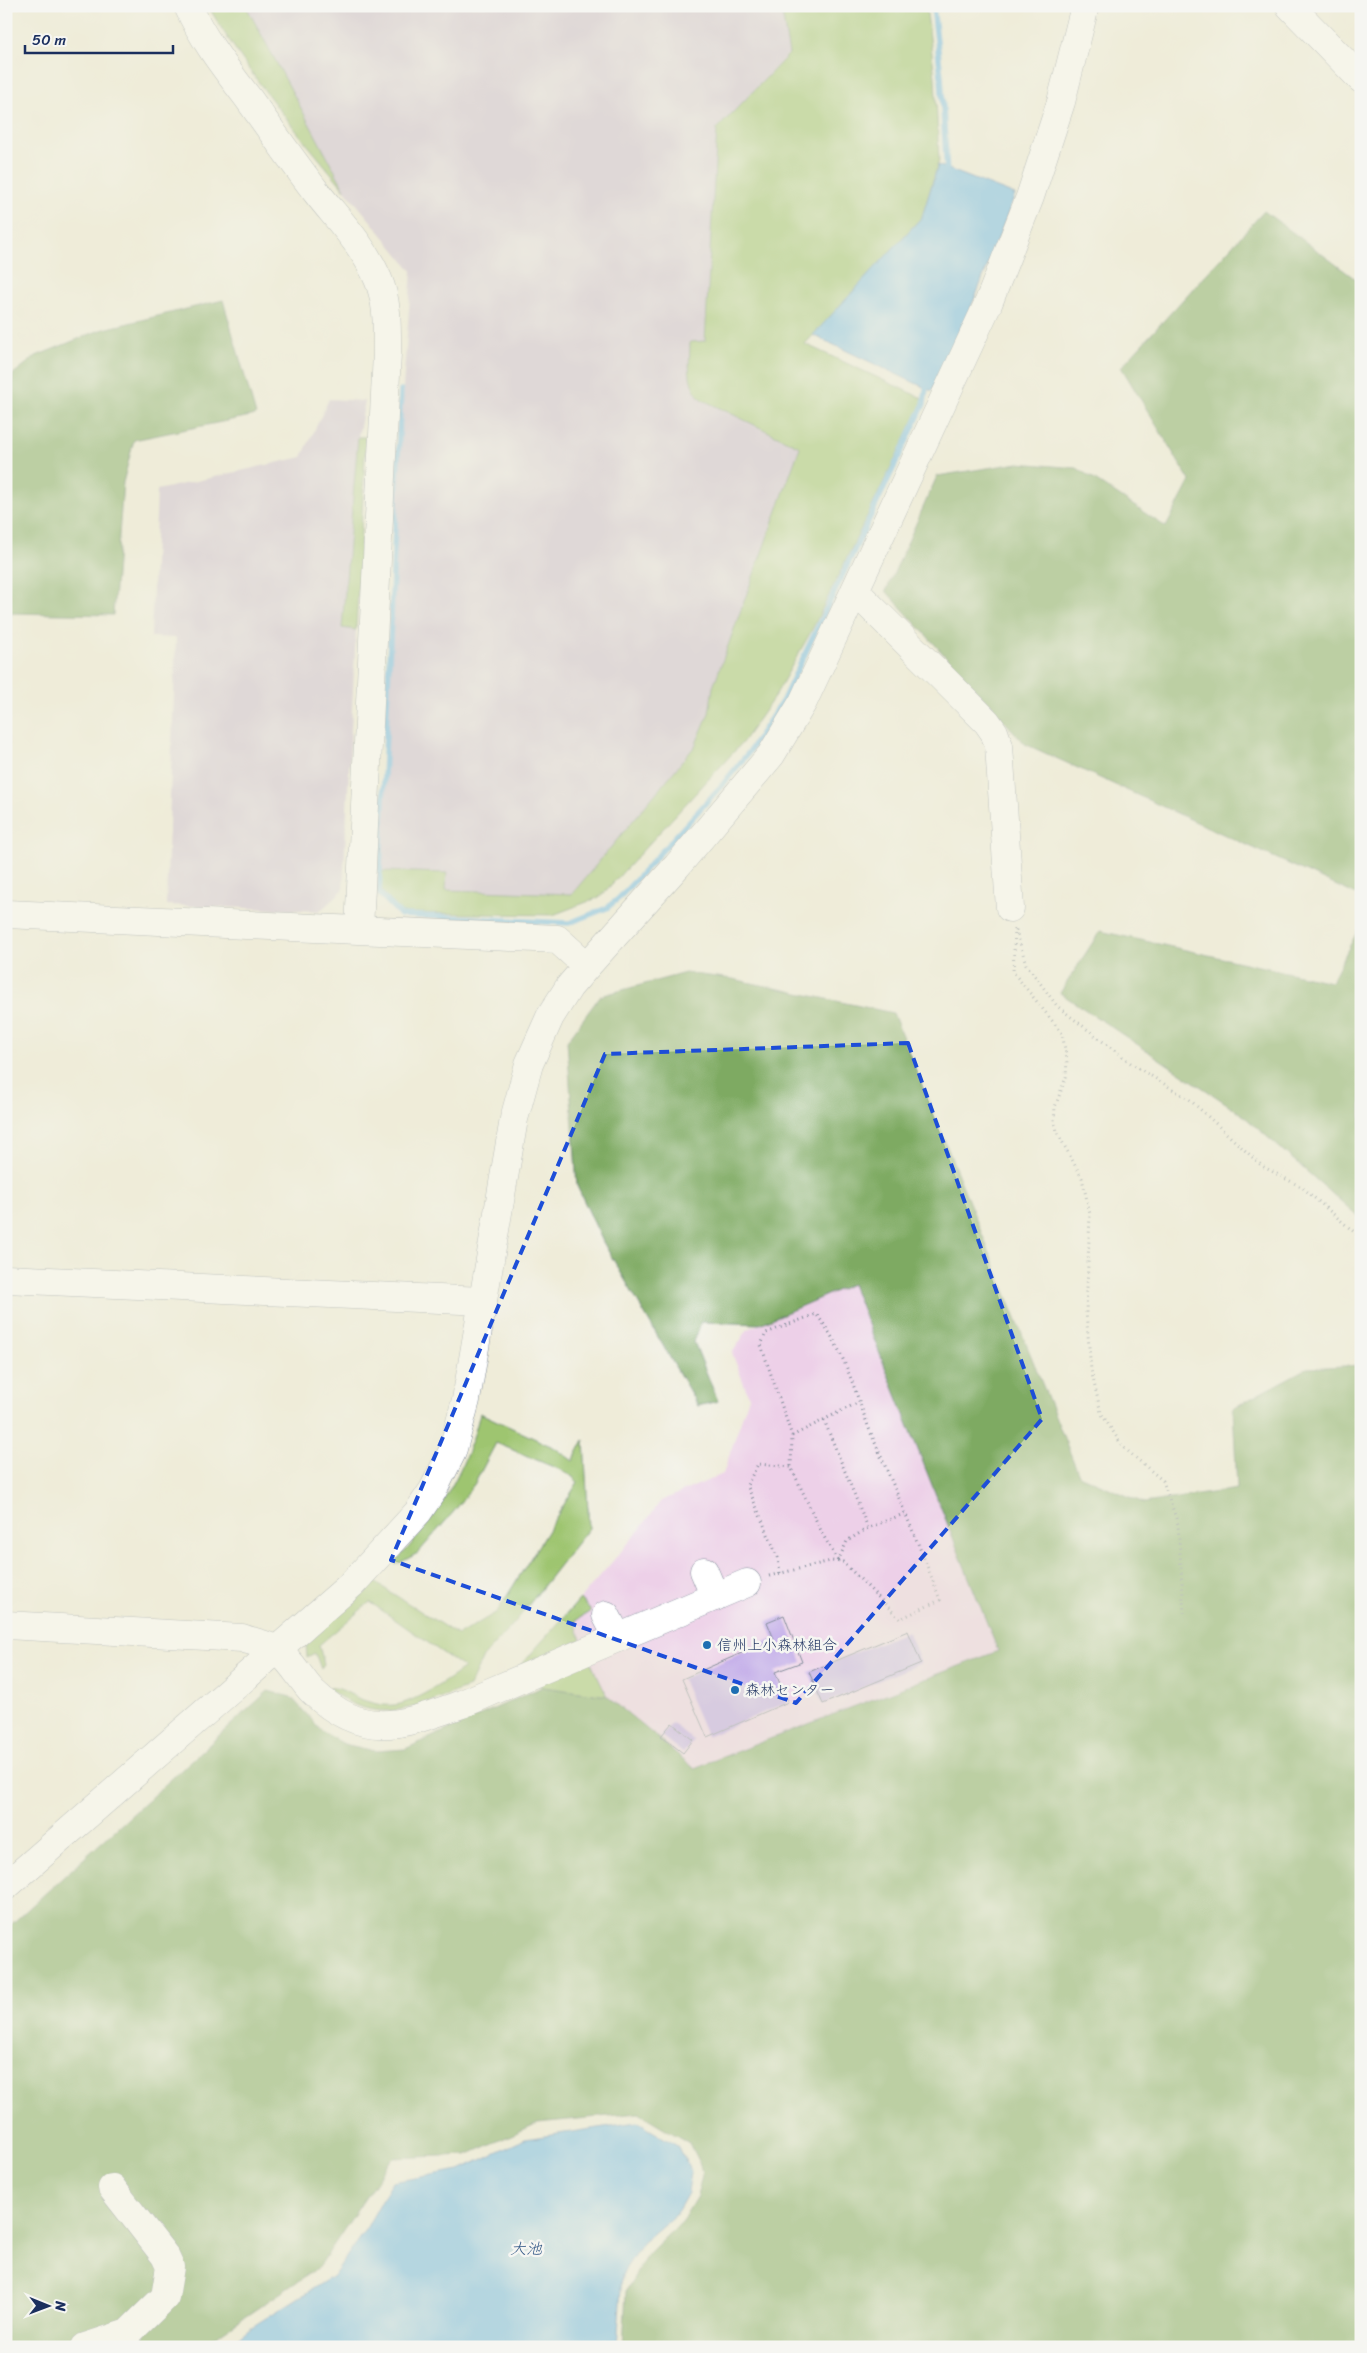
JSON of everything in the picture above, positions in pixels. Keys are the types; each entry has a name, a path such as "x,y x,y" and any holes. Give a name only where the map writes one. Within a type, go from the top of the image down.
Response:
{"street":[{"path":"188,6 197,26 228,71 317,192 367,255 379,281 383,297 387,319 387,354 359,929"},
{"path":"6,1886 278,1651 352,1584 396,1537 433,1490 452,1452 466,1400 514,1119 529,1064 550,1017 569,987 677,866 771,755 803,702 856,592 988,304 1027,206 1062,102 1085,6"},
{"path":"1290,6 1361,79"},
{"path":"856,592 994,732 1001,759 1010,908"},
{"path":"6,914 557,939 587,966"},
{"path":"6,1279 483,1301"},
{"path":"704,1571 715,1597"},
{"path":"6,1625 242,1638 278,1651 313,1692 333,1707 371,1725 397,1724 425,1717 462,1704 612,1627 715,1597 747,1583"},
{"path":"85,2347 128,2333 165,2297 170,2267 165,2256 112,2188"}],"path":[{"path":"1184,1613 1178,1524 1163,1481 1123,1447 1101,1413 1091,1370 1086,1312 1090,1214 1082,1178 1058,1134 1054,1120 1055,1107 1066,1076 1067,1060 1062,1033 1013,972 1015,926 1026,964 1057,1006 1132,1064 1190,1100 1262,1166 1303,1188 1361,1238"},
{"path":"747,1583 780,1573 830,1561 838,1561 843,1562 900,1619 940,1600 843,1357 830,1332 816,1314 766,1333 761,1345 792,1436 791,1467 838,1561"},
{"path":"792,1436 860,1402"},
{"path":"824,1420 868,1528"},
{"path":"780,1573 778,1558 747,1485 758,1464 791,1467"},
{"path":"838,1561 847,1541 868,1528 906,1513"}],"highlighted area":[{"path":"908,1043 1042,1419 796,1703 391,1560 605,1054"}],"shaded area":[{"path":"246,6 781,6 789,53 717,130 701,399 800,447 713,687 709,713 695,746 572,894 446,890 447,873 381,871 403,386 412,271 345,190"},
{"path":"329,399 365,401 358,437 342,627 356,630 343,890 320,911 166,905 176,638 151,637 157,490 302,457"},
{"path":"852,1284 998,1651 693,1768 607,1696 542,1687 567,1614 638,1532 661,1501 723,1474 749,1397 732,1353 748,1329"}],"green space":[{"path":"208,6 246,6 345,190 290,124 239,55"},
{"path":"781,6 926,6 935,77 939,161 922,217 805,344 924,399 813,628 775,696 742,743 600,897 553,915 402,913 381,891 381,871 447,873 446,890 572,894 695,746 709,713 713,687 800,447 701,399 690,379 690,342 705,341 717,129 789,54"},
{"path":"1264,211 1361,283 1361,897 1025,744 886,591 937,476 1018,463 1077,468 1166,527 1190,481 1121,367"},
{"path":"223,300 256,415 134,440 123,483 113,615 6,613 6,409 10,405 13,374 36,356 100,330"},
{"path":"358,437 366,437 356,630 342,628"},
{"path":"1361,924 1361,1219 1239,1112 1060,993 1100,931 1331,982"},
{"path":"685,973 733,979 893,1013 1079,1475 1144,1503 1237,1489 1233,1408 1307,1368 1361,1365 1361,2347 623,2347 626,2291 647,2255 682,2221 697,2196 703,2171 689,2143 639,2113 538,2123 467,2155 392,2158 319,2267 200,2347 6,2347 6,1929 268,1691 291,1697 323,1732 344,1744 375,1751 405,1749 542,1687 607,1696 694,1768 998,1651 852,1284 760,1324 701,1322 694,1342 718,1401 698,1406 603,1242 577,1186 567,1041 600,996"},
{"path":"480,1413 555,1448 573,1461 584,1440 589,1528 516,1621 483,1657 469,1687 432,1701 397,1710 380,1711 363,1708 346,1701 328,1688 338,1688 358,1698 374,1703 385,1705 400,1704 440,1685 464,1668 370,1602 319,1645 324,1665 321,1669 315,1653 307,1657 306,1645 309,1638 373,1581 458,1635 497,1612 578,1482 568,1473 496,1443 475,1483 456,1509 418,1553 396,1565 394,1563 423,1530 448,1494 467,1455"},
{"path":"580,1599 591,1611 575,1621 581,1640 519,1667"},
{"path":"589,1659 607,1696 542,1687 535,1682"}],"water":[{"path":"938,165 1015,195 975,298 932,391 813,335 922,217"},
{"name":"大池","path":"637,2122 679,2147 691,2172 688,2193 676,2214 642,2243 622,2274 617,2347 226,2347 250,2328 333,2276 367,2227 392,2182 460,2170 525,2139"}],"building":[{"name":"森林センター","path":"784,1615 802,1662 775,1672 788,1702 707,1737 682,1679 774,1639 767,1622"},
{"path":"908,1631 921,1663 823,1704 809,1672"},
{"path":"672,1723 693,1740 683,1753 661,1736"}],"waterway":[{"path":"933,6 941,76 947,174"},
{"path":"401,390 379,893 401,915 569,923 607,908 619,898 723,784 749,752 783,700 924,404 927,381"}],"place":[{"name":"信州上小森林組合","path":"707,1645"},
{"name":"森林センター","path":"735,1690"}]}
